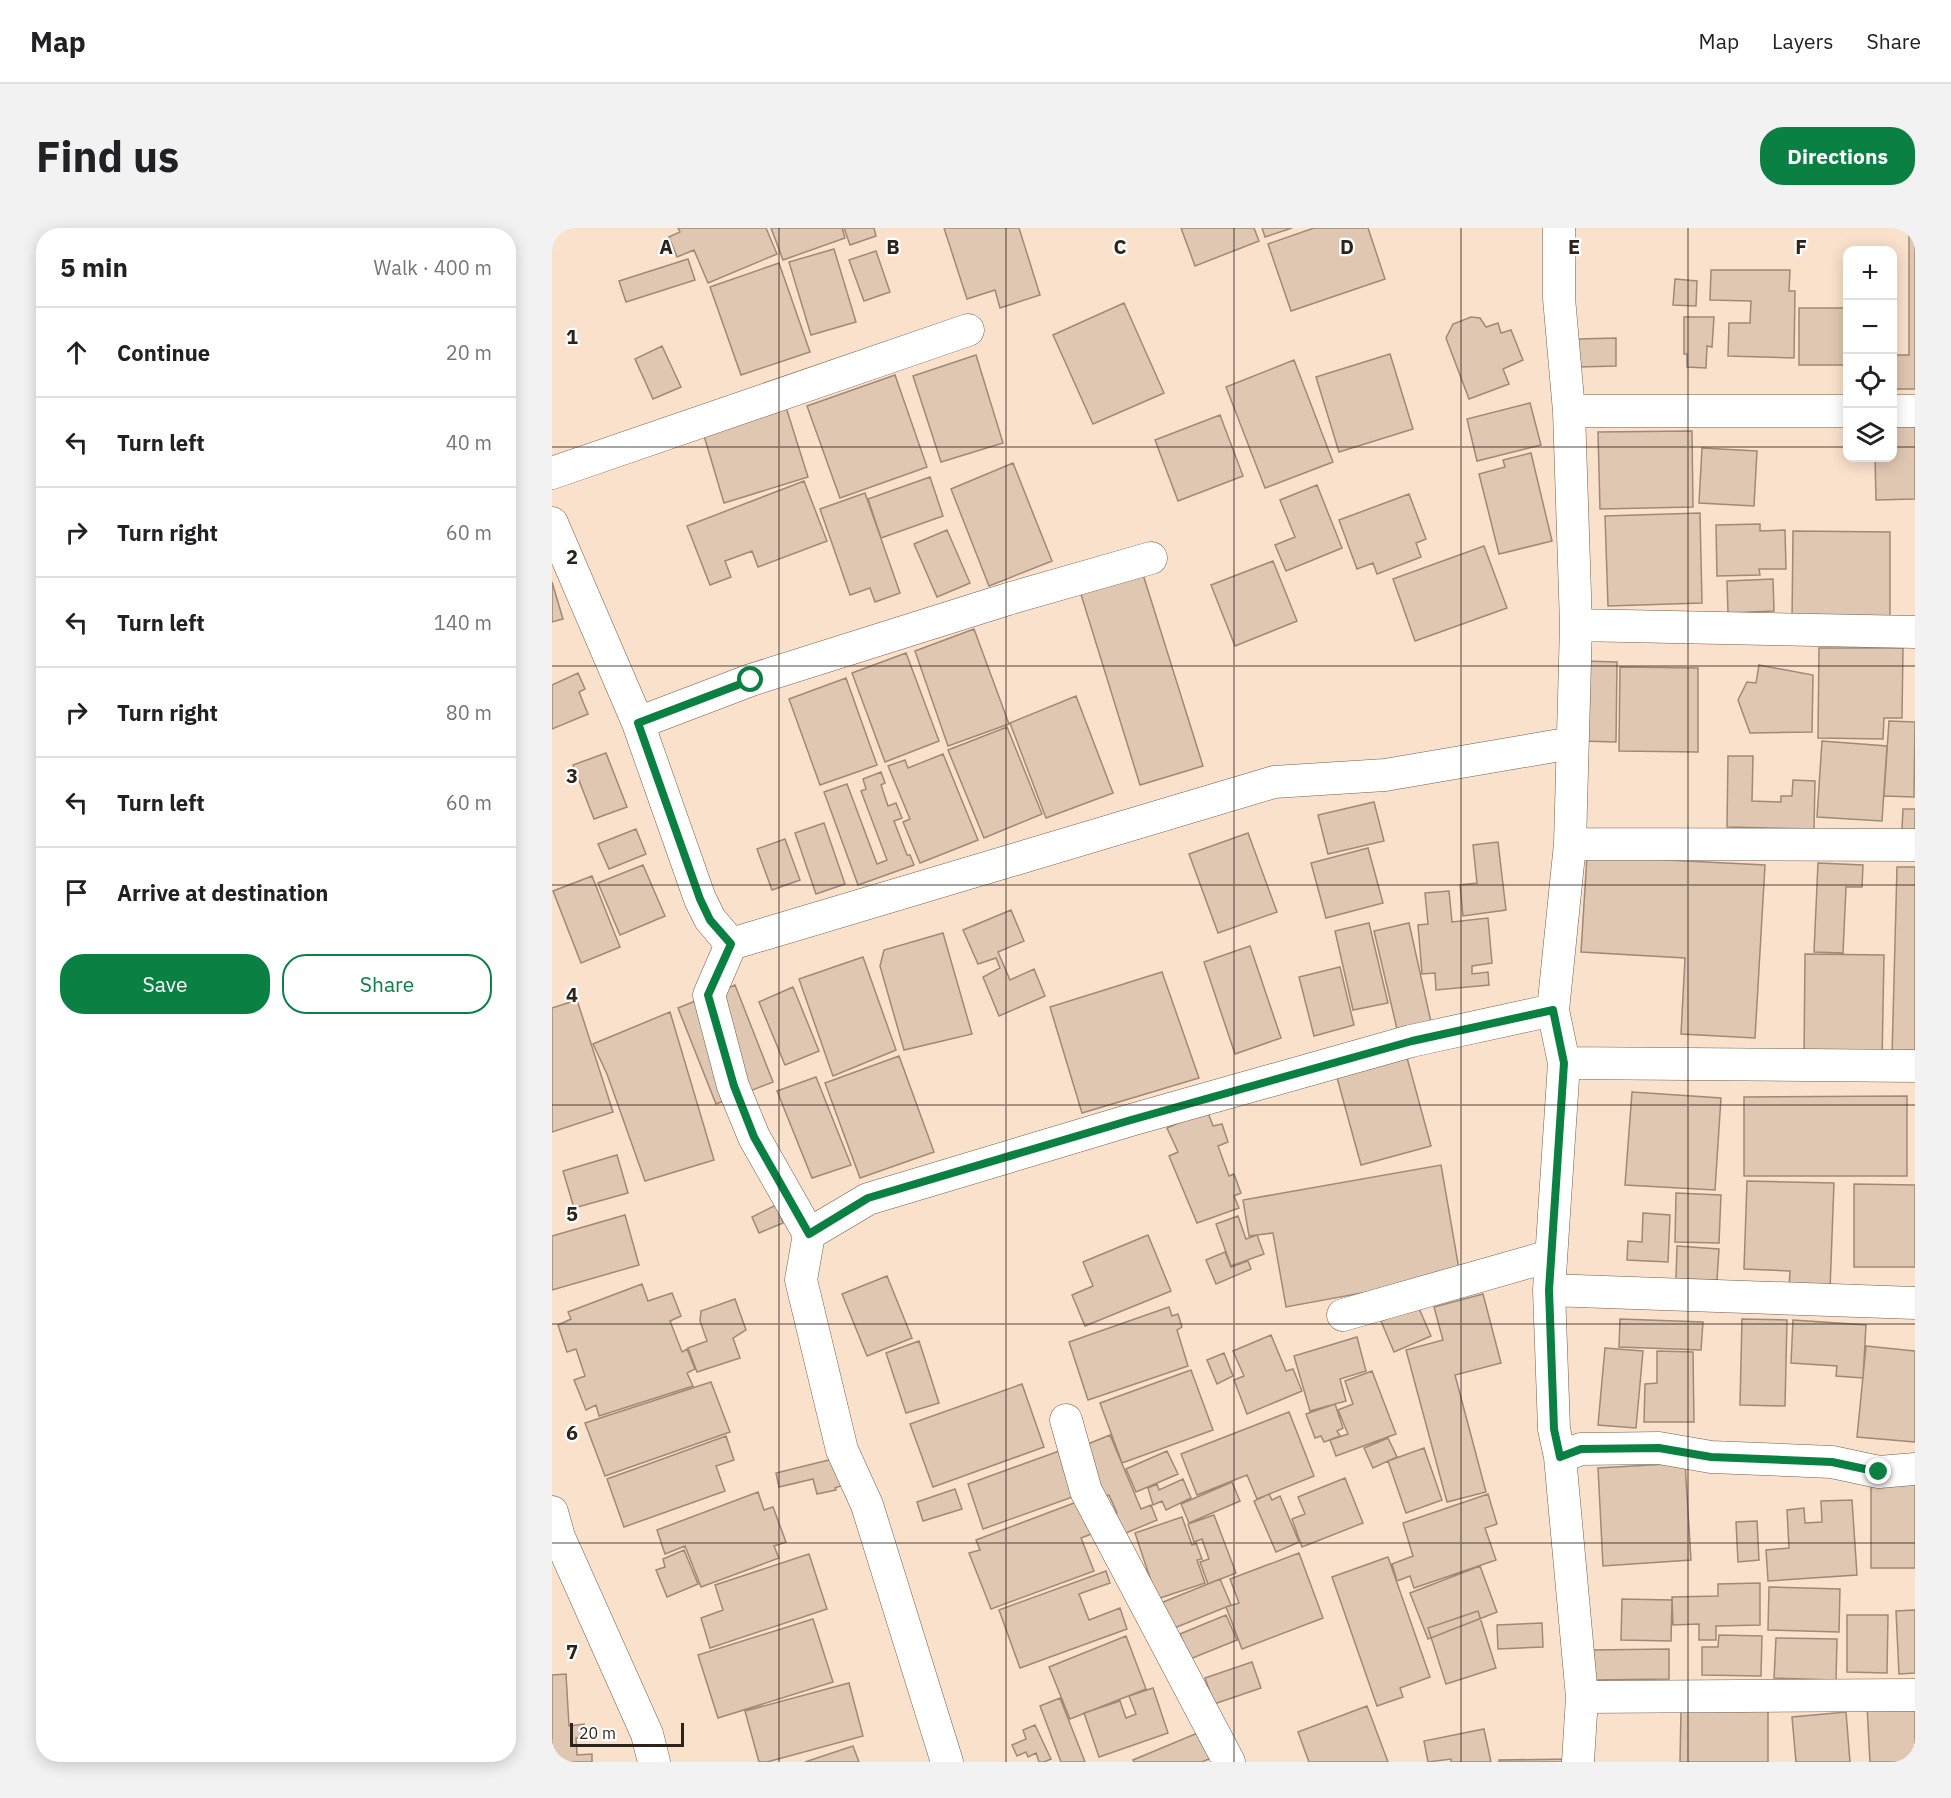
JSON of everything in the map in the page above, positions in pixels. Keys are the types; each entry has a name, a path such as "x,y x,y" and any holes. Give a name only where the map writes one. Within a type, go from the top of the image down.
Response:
{"street":[{"path":"1559,228 1560,298 1569,411 1576,625 1570,844 1553,1010 1564,1063 1549,1290 1554,1429 1560,1457 1582,1697 1578,1762"},
{"path":"552,473 968,330"},
{"path":"1569,411 1843,411"},
{"path":"1897,411 1915,411"},
{"path":"552,523 638,723 700,899 710,920 731,944"},
{"path":"638,723 751,680 1008,599 1151,558"},
{"path":"1576,625 1915,632"},
{"path":"947,1762 867,1505 842,1450 801,1280 809,1234 754,1137 734,1086 708,995 731,944 1274,782 1385,775 1572,743"},
{"path":"1570,844 1915,844"},
{"path":"809,1234 868,1198 1142,1117 1412,1041 1553,1010"},
{"path":"1564,1063 1915,1066"},
{"path":"1344,1315 1550,1256"},
{"path":"1549,1290 1915,1303"},
{"path":"1066,1420 1086,1491 1229,1762"},
{"path":"1560,1457 1581,1449 1659,1448 1711,1457 1832,1462 1879,1472 1915,1469"},
{"path":"554,1529 647,1734 654,1762"},
{"path":"1582,1697 1915,1695"}],"building":[{"path":"678,228 766,228 777,254 708,283 694,250 677,257 669,237 680,232"},
{"path":"771,228 842,228 845,238 783,260"},
{"path":"844,228 874,228 876,236 850,245"},
{"path":"944,228 1019,228 1040,295 1000,308 995,290 967,299"},
{"path":"1181,228 1254,228 1259,241 1195,266"},
{"path":"1262,228 1292,228 1265,237"},
{"path":"1314,228 1368,228 1385,279 1291,311 1268,244"},
{"path":"1909,228 1915,228 1915,389 1897,389 1897,355 1909,355"},
{"path":"834,249 856,322 811,335 789,262"},
{"path":"876,251 890,292 864,301 849,260"},
{"path":"688,259 695,280 626,302 619,281"},
{"path":"779,263 810,352 741,375 710,287"},
{"path":"1711,270 1790,270 1789,291 1795,291 1794,358 1728,356 1729,323 1750,323 1751,301 1710,300"},
{"path":"1675,279 1697,281 1696,306 1673,305"},
{"path":"1124,303 1164,393 1093,424 1053,335"},
{"path":"1799,308 1843,308 1843,365 1799,365"},
{"path":"1471,317 1480,318 1486,327 1498,323 1501,333 1511,330 1523,360 1503,369 1509,384 1469,399 1446,338 1453,324"},
{"path":"1684,317 1714,317 1712,347 1707,346 1706,368 1687,367 1687,354 1684,354"},
{"path":"1616,338 1616,366 1578,367 1578,339"},
{"path":"662,346 681,387 653,399 635,359"},
{"path":"1390,354 1413,429 1339,452 1316,377"},
{"path":"976,355 1003,443 941,462 913,376"},
{"path":"1294,360 1333,462 1265,488 1226,387"},
{"path":"895,375 927,467 840,498 807,406"},
{"path":"1530,403 1541,445 1477,461 1467,419"},
{"path":"785,404 808,477 724,503 702,429"},
{"path":"1220,415 1243,476 1178,501 1155,440"},
{"path":"1915,417 1915,499 1876,500 1875,462 1897,462 1897,418"},
{"path":"1692,431 1693,507 1600,509 1598,432"},
{"path":"1702,448 1757,451 1754,506 1699,503"},
{"path":"1531,453 1552,541 1499,554 1479,474 1505,467 1503,460"},
{"path":"1013,463 1052,561 989,586 951,489"},
{"path":"930,477 943,516 881,538 868,499"},
{"path":"804,481 827,541 758,567 752,551 725,561 731,577 710,585 687,526"},
{"path":"1317,485 1342,548 1286,571 1275,545 1295,537 1280,500"},
{"path":"865,493 900,593 875,602 870,588 850,595 820,509"},
{"path":"1409,494 1426,539 1416,543 1421,557 1377,574 1373,563 1357,569 1339,520"},
{"path":"1700,513 1702,603 1608,606 1605,516"},
{"path":"1760,524 1760,531 1785,530 1786,569 1759,569 1760,575 1717,576 1716,525"},
{"path":"947,530 970,583 937,597 914,544"},
{"path":"1793,531 1890,532 1890,623 1792,622"},
{"path":"1484,546 1507,608 1415,641 1393,579"},
{"path":"1273,561 1297,621 1235,646 1211,585"},
{"path":"1141,568 1203,766 1140,785 1079,588"},
{"path":"1773,579 1774,611 1728,613 1727,581"},
{"path":"552,582 563,619 552,622"},
{"path":"974,629 1009,724 948,746 915,651"},
{"path":"1819,648 1903,648 1902,718 1884,718 1883,739 1818,738"},
{"path":"906,653 939,741 885,762 852,673"},
{"path":"1583,661 1617,662 1616,742 1581,741"},
{"path":"1759,665 1813,675 1812,732 1750,733 1738,700 1747,682 1756,683"},
{"path":"1620,667 1698,668 1698,752 1619,751"},
{"path":"578,673 585,689 579,692 588,714 552,729 552,685"},
{"path":"846,678 877,765 820,785 789,699"},
{"path":"1076,696 1113,793 1046,818 1010,723"},
{"path":"1889,721 1915,722 1914,797 1884,796"},
{"path":"1007,727 1042,814 984,838 948,750"},
{"path":"1822,741 1887,746 1882,821 1817,817"},
{"path":"606,753 627,807 594,819 573,765"},
{"path":"943,754 978,840 920,863 903,822 910,819 888,766 905,760 908,768"},
{"path":"1728,756 1753,756 1752,801 1781,802 1781,796 1792,796 1793,780 1815,781 1814,829 1727,827"},
{"path":"881,772 885,783 881,785 888,806 896,803 902,818 894,821 907,855 910,855 914,865 858,885 824,792 847,784 877,864 887,860 861,791 866,789 863,779"},
{"path":"1374,802 1384,841 1328,854 1318,815"},
{"path":"1903,809 1915,809 1915,850 1901,849"},
{"path":"824,823 845,884 816,894 795,833"},
{"path":"636,829 646,854 609,869 598,844"},
{"path":"1248,833 1277,912 1218,933 1189,854"},
{"path":"785,839 800,880 772,890 757,849"},
{"path":"1498,842 1506,910 1463,916 1460,885 1477,883 1473,845"},
{"path":"1368,848 1383,903 1326,918 1311,863"},
{"path":"1587,856 1765,865 1755,1038 1681,1034 1685,958 1581,952"},
{"path":"1818,863 1863,865 1862,887 1846,887 1843,953 1814,952"},
{"path":"643,865 665,916 620,935 598,883"},
{"path":"1897,867 1915,867 1915,1056 1892,1056"},
{"path":"592,876 620,947 581,963 553,891"},
{"path":"1449,891 1452,922 1488,918 1492,963 1472,966 1472,974 1488,972 1489,985 1436,990 1435,973 1422,974 1418,925 1428,924 1425,893"},
{"path":"1011,910 1024,941 998,952 1010,980 1034,969 1045,996 999,1016 983,977 1000,968 996,958 978,964 963,930"},
{"path":"1369,923 1388,1003 1353,1010 1335,931"},
{"path":"1409,923 1431,1022 1397,1029 1374,931"},
{"path":"943,933 972,1034 904,1050 880,966 884,950"},
{"path":"1250,946 1281,1038 1235,1054 1204,962"},
{"path":"1805,954 1884,955 1882,1062 1804,1061"},
{"path":"863,957 896,1050 833,1076 799,979"},
{"path":"1340,967 1354,1025 1314,1036 1299,977"},
{"path":"1162,972 1199,1078 1082,1113 1050,1007"},
{"path":"735,985 773,1082 716,1104 678,1008"},
{"path":"793,987 819,1051 785,1065 759,1002"},
{"path":"577,1000 613,1112 552,1132 552,1008"},
{"path":"670,1012 714,1160 645,1181 607,1074 593,1044"},
{"path":"1406,1054 1431,1146 1361,1165 1336,1074"},
{"path":"899,1056 934,1152 860,1178 825,1083"},
{"path":"816,1077 851,1165 812,1178 777,1091"},
{"path":"1632,1092 1721,1098 1715,1190 1625,1185"},
{"path":"1907,1096 1907,1176 1744,1176 1744,1097"},
{"path":"1207,1110 1213,1126 1222,1124 1228,1142 1218,1146 1229,1176 1234,1174 1241,1193 1234,1196 1239,1208 1197,1223 1169,1156 1178,1152 1167,1128"},
{"path":"617,1155 628,1193 574,1208 563,1171"},
{"path":"1441,1165 1460,1275 1286,1307 1273,1233 1249,1236 1243,1200"},
{"path":"1747,1181 1834,1183 1830,1290 1789,1288 1790,1271 1744,1269"},
{"path":"1854,1184 1915,1185 1915,1267 1854,1267"},
{"path":"1676,1193 1721,1195 1719,1243 1675,1242"},
{"path":"776,1205 783,1223 759,1233 752,1217"},
{"path":"1643,1213 1670,1215 1668,1262 1627,1260 1628,1241 1642,1242"},
{"path":"625,1215 639,1265 552,1290 552,1236"},
{"path":"1238,1216 1246,1239 1257,1235 1264,1254 1231,1266 1216,1224"},
{"path":"1148,1235 1171,1291 1085,1326 1072,1295 1093,1286 1083,1262"},
{"path":"1677,1246 1719,1249 1717,1280 1676,1279"},
{"path":"1225,1252 1231,1267 1248,1261 1251,1269 1216,1284 1206,1260"},
{"path":"887,1276 912,1338 867,1356 842,1294"},
{"path":"642,1284 648,1301 672,1293 681,1316 670,1321 682,1352 687,1349 695,1369 687,1373 693,1386 599,1416 596,1405 586,1410 574,1380 585,1376 576,1349 567,1352 558,1325 571,1319 568,1312"},
{"path":"1483,1294 1501,1363 1455,1375 1486,1492 1447,1502 1406,1350 1443,1340 1434,1307"},
{"path":"735,1299 746,1330 733,1338 740,1358 697,1372 688,1348 707,1341 700,1321 701,1311"},
{"path":"1418,1306 1431,1336 1394,1352 1381,1321"},
{"path":"1169,1307 1172,1316 1178,1314 1182,1327 1177,1330 1188,1366 1088,1400 1069,1342"},
{"path":"1620,1319 1703,1322 1701,1350 1619,1347"},
{"path":"1742,1319 1787,1320 1785,1406 1740,1405"},
{"path":"1793,1320 1866,1325 1863,1378 1836,1376 1837,1366 1791,1363"},
{"path":"1271,1335 1286,1371 1293,1369 1302,1391 1247,1414 1234,1380 1244,1376 1233,1351"},
{"path":"1357,1337 1366,1371 1340,1379 1346,1401 1310,1411 1294,1356"},
{"path":"919,1341 939,1403 906,1413 886,1353"},
{"path":"1866,1346 1915,1351 1915,1442 1857,1437"},
{"path":"1605,1348 1643,1351 1636,1428 1598,1425"},
{"path":"1657,1351 1693,1352 1694,1422 1644,1422 1645,1384 1657,1383"},
{"path":"1224,1353 1233,1376 1217,1384 1207,1360"},
{"path":"1191,1370 1213,1430 1122,1463 1100,1403"},
{"path":"1372,1371 1396,1434 1336,1456 1330,1440 1348,1434 1338,1410 1353,1404 1345,1381"},
{"path":"711,1382 730,1432 605,1476 585,1423"},
{"path":"1022,1384 1044,1447 933,1487 910,1424"},
{"path":"1335,1404 1343,1428 1337,1431 1340,1436 1324,1442 1321,1436 1315,1438 1306,1414"},
{"path":"1289,1412 1314,1476 1257,1499 1247,1475 1197,1495 1181,1454"},
{"path":"1110,1435 1141,1509 1151,1505 1157,1520 1121,1535 1109,1517 1117,1513 1109,1495 1102,1499 1083,1446"},
{"path":"726,1436 734,1460 716,1466 725,1491 624,1527 607,1479"},
{"path":"1388,1438 1397,1457 1373,1468 1364,1448"},
{"path":"1424,1448 1442,1500 1406,1513 1388,1461"},
{"path":"1062,1450 1078,1495 983,1529 968,1484"},
{"path":"1167,1451 1178,1474 1136,1492 1126,1469"},
{"path":"837,1458 843,1485 835,1488 836,1490 817,1494 813,1479 779,1487 776,1473"},
{"path":"1685,1463 1691,1560 1603,1566 1598,1468"},
{"path":"1345,1478 1363,1523 1302,1547 1292,1519 1305,1514 1298,1497"},
{"path":"1871,1478 1915,1479 1915,1568 1871,1568"},
{"path":"1183,1479 1191,1498 1166,1510 1162,1501 1153,1505 1148,1488 1157,1484 1159,1490"},
{"path":"1232,1482 1240,1501 1189,1523 1181,1504"},
{"path":"955,1489 962,1509 923,1521 917,1502"},
{"path":"758,1492 764,1510 773,1507 786,1542 774,1546 779,1558 701,1587 685,1546 665,1554 657,1530"},
{"path":"1269,1494 1272,1500 1280,1496 1299,1542 1276,1552 1254,1501"},
{"path":"1488,1494 1497,1524 1485,1528 1496,1560 1414,1588 1410,1576 1397,1581 1392,1564 1413,1556 1403,1523"},
{"path":"1082,1500 1094,1533 1081,1538 1094,1571 991,1609 969,1553 980,1550 976,1540"},
{"path":"1852,1500 1857,1575 1768,1581 1766,1550 1789,1548 1787,1510 1804,1508 1805,1523 1822,1522 1821,1501"},
{"path":"1214,1515 1236,1573 1208,1584 1200,1562 1209,1559 1202,1539 1194,1542 1188,1524"},
{"path":"1182,1517 1192,1545 1196,1543 1202,1559 1197,1560 1205,1583 1157,1599 1135,1533"},
{"path":"1757,1521 1759,1560 1738,1562 1736,1522"},
{"path":"684,1550 698,1584 667,1597 656,1570 665,1567 663,1559"},
{"path":"1299,1553 1323,1618 1242,1649 1226,1607 1239,1603 1230,1579"},
{"path":"809,1554 827,1609 710,1648 701,1618 723,1610 715,1585"},
{"path":"1388,1557 1430,1677 1400,1688 1403,1697 1377,1706 1332,1577"},
{"path":"1480,1566 1497,1612 1428,1639 1410,1593"},
{"path":"1106,1571 1110,1583 1079,1594 1089,1620 1120,1608 1127,1629 1020,1668 999,1610"},
{"path":"1220,1579 1231,1605 1167,1631 1156,1605"},
{"path":"1760,1583 1760,1625 1716,1626 1716,1640 1699,1640 1699,1624 1673,1625 1672,1597 1718,1596 1718,1584"},
{"path":"1769,1587 1840,1589 1839,1632 1768,1630"},
{"path":"1622,1599 1672,1600 1671,1641 1621,1640"},
{"path":"1915,1610 1915,1673 1899,1674 1896,1611"},
{"path":"1478,1611 1496,1668 1446,1684 1428,1628"},
{"path":"1226,1615 1237,1640 1190,1659 1180,1634"},
{"path":"1847,1615 1888,1615 1887,1673 1847,1672"},
{"path":"813,1619 833,1682 718,1718 698,1655"},
{"path":"1542,1623 1543,1647 1498,1649 1497,1625"},
{"path":"1719,1635 1762,1636 1761,1676 1702,1675 1702,1647 1718,1647"},
{"path":"1126,1636 1146,1689 1070,1719 1049,1667"},
{"path":"1776,1638 1837,1639 1836,1680 1774,1678"},
{"path":"1669,1649 1669,1679 1592,1680 1592,1650"},
{"path":"1252,1662 1261,1688 1214,1704 1205,1678"},
{"path":"566,1674 569,1726 584,1724 584,1737 576,1738 577,1755 592,1754 592,1762 552,1762 552,1675"},
{"path":"849,1683 863,1736 767,1762 759,1762 745,1711"},
{"path":"1153,1688 1168,1733 1099,1757 1084,1713 1120,1701 1126,1718 1136,1714 1129,1696"},
{"path":"1060,1698 1085,1762 1061,1762 1040,1706"},
{"path":"1915,1704 1915,1762 1870,1762 1867,1706"},
{"path":"1367,1706 1388,1762 1309,1762 1298,1732"},
{"path":"1681,1710 1768,1710 1768,1762 1680,1762"},
{"path":"1846,1712 1850,1762 1796,1762 1792,1717"},
{"path":"1035,1725 1051,1759 1044,1762 1039,1762 1036,1753 1028,1757 1026,1752 1017,1756 1012,1745 1026,1739 1023,1730"},
{"path":"1484,1729 1491,1762 1451,1762 1451,1759 1428,1762 1424,1741"},
{"path":"1200,1732 1211,1758 1202,1762 1134,1762 1133,1760"},
{"path":"853,1746 859,1762 805,1762"},
{"path":"1571,1759 1571,1762 1499,1762 1499,1760"}],"route":[{"path":"751,680 638,723 700,899 710,920 731,944 708,995 734,1086 754,1137 809,1234 868,1198 1131,1120 1412,1041 1553,1010 1564,1063 1549,1290 1554,1429 1560,1457 1581,1449 1659,1448 1711,1457 1832,1462 1879,1472"}]}
